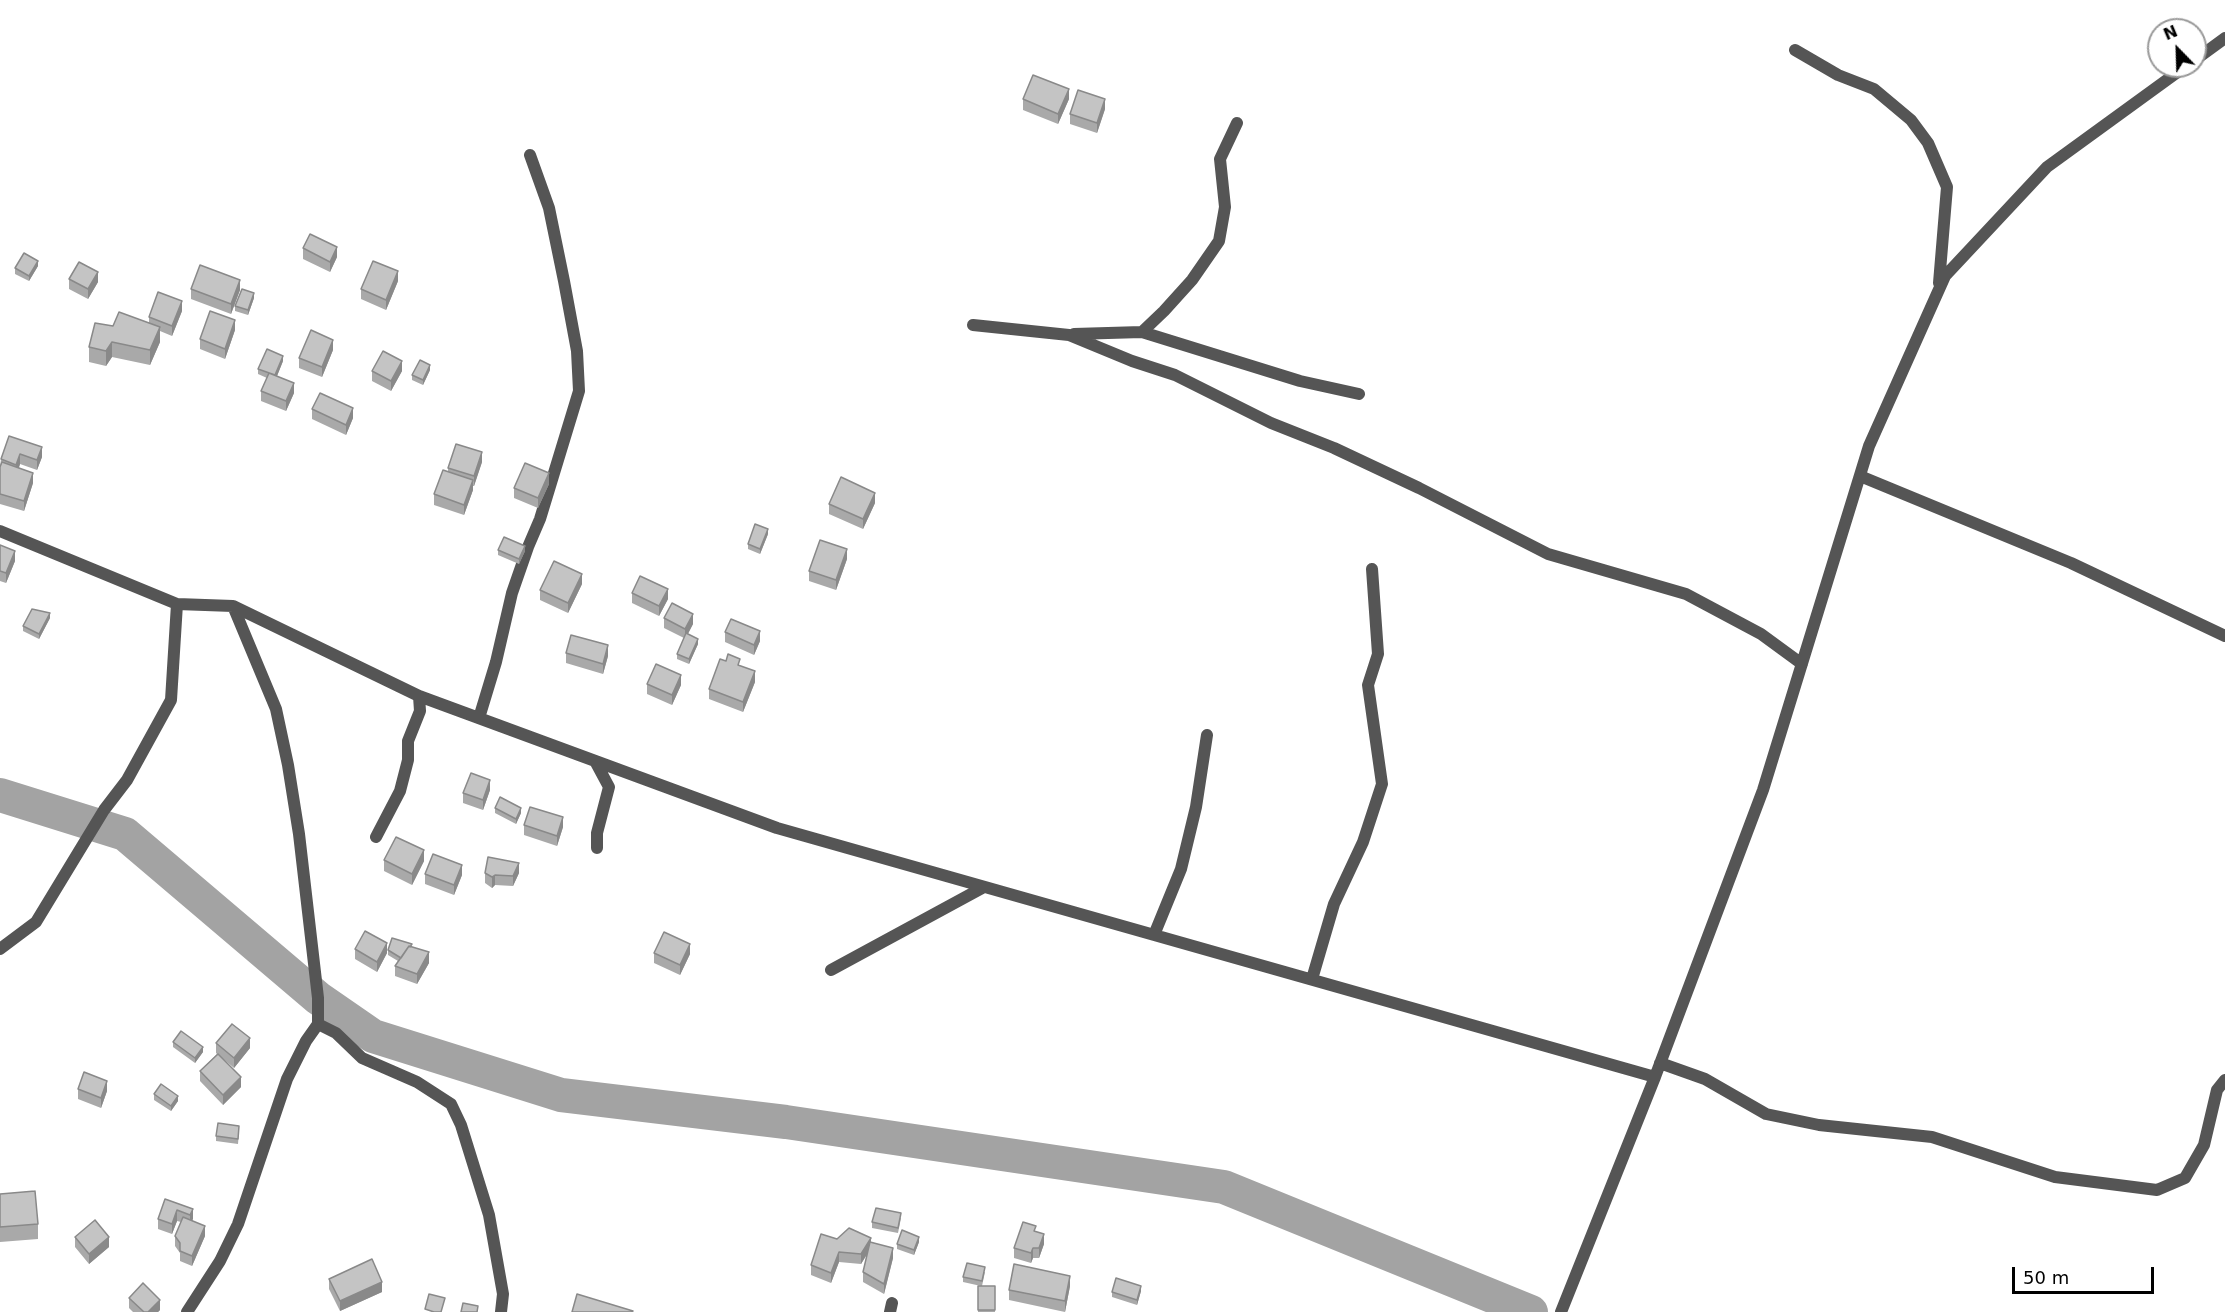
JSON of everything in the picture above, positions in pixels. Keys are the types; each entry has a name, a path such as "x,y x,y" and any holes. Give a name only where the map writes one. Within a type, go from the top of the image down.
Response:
{"street":[{"path":"2207,51 2225,38"},
{"path":"1795,50 1838,75 1874,89 1911,120 1928,143 1947,187 1939,291"},
{"path":"1561,1312 1655,1077 1763,790 1869,446 1945,276 2047,167 2169,78"},
{"path":"1142,332 1192,280 1219,241 1225,207 1220,159 1237,123"},
{"path":"479,718 496,662 512,593 540,519 579,391 577,351 562,270 549,208 530,155"},
{"path":"973,325 1069,334 1142,332 1300,381 1359,394"},
{"path":"1069,334 1132,362 1175,375 1271,423 1334,448 1419,488 1548,554 1686,594 1761,634 1802,664"},
{"path":"1860,476 2071,563 2225,636"},
{"path":"0,531 177,604 233,606 419,696 777,828 1655,1077"},
{"path":"1312,979 1334,904 1363,842 1383,784 1372,726 1368,685 1378,654 1372,570"},
{"path":"0,949 36,922 104,810 127,780 171,700 177,604"},
{"path":"187,1312 220,1261 238,1224 287,1079 306,1041 318,1024 318,998 299,834 288,765 276,709 233,606"},
{"path":"376,837 400,791 408,760 408,741 420,711 419,696"},
{"path":"1154,935 1181,868 1196,807 1208,735"},
{"path":"595,761 609,788 597,833 597,848"},
{"path":"831,970 960,902 984,886"},
{"path":"318,1024 336,1033 362,1058 417,1082 451,1104 461,1125 489,1215 503,1294 501,1312"},
{"path":"1660,1063 1705,1079 1766,1114 1819,1125 1932,1137 2055,1178 2157,1190 2185,1178 2204,1145 2217,1090 2225,1080"}],"building":[{"path":"1033,75 1069,89 1058,114 1023,99"},
{"path":"1078,90 1105,99 1097,123 1070,114"},
{"path":"310,234 337,247 330,262 303,248"},
{"path":"24,253 38,261 29,276 15,268"},
{"path":"373,261 398,271 386,300 361,289"},
{"path":"79,262 98,272 88,289 69,279"},
{"path":"200,265 240,280 231,304 191,289"},
{"path":"242,289 254,293 248,310 235,306"},
{"path":"158,292 182,301 172,326 149,317"},
{"path":"210,311 235,320 225,349 200,339"},
{"path":"119,312 160,327 150,350 112,342 106,351 89,347 95,323 113,326"},
{"path":"311,330 333,340 322,367 299,358"},
{"path":"267,349 283,356 275,375 258,369"},
{"path":"383,351 402,361 391,381 372,371"},
{"path":"420,360 430,365 423,380 412,375"},
{"path":"269,373 294,383 286,401 261,391"},
{"path":"320,393 353,408 346,425 312,409"},
{"path":"9,436 42,447 37,460 20,454 16,465 1,459"},
{"path":"456,444 482,452 474,476 448,468"},
{"path":"2,462 33,473 24,501 0,494"},
{"path":"525,463 549,473 538,498 514,488"},
{"path":"443,470 473,480 464,505 434,494"},
{"path":"841,477 875,493 863,519 829,504"},
{"path":"755,524 768,529 760,549 748,544"},
{"path":"504,537 525,546 519,559 498,550"},
{"path":"820,540 847,549 836,580 809,571"},
{"path":"0,545 15,551 6,573 0,571"},
{"path":"554,561 582,574 568,603 540,590"},
{"path":"640,576 668,589 659,606 632,593"},
{"path":"672,603 693,614 685,629 664,618"},
{"path":"32,609 50,613 39,634 23,626"},
{"path":"731,619 760,631 754,645 725,632"},
{"path":"686,633 698,639 689,659 677,654"},
{"path":"571,635 608,645 603,664 566,653"},
{"path":"728,654 740,659 738,665 755,671 743,702 709,689 720,659 726,661"},
{"path":"656,664 681,675 672,695 647,684"},
{"path":"471,773 490,780 483,800 463,793"},
{"path":"500,797 521,808 516,819 495,808"},
{"path":"530,807 563,817 557,836 524,825"},
{"path":"396,837 424,850 412,874 384,860"},
{"path":"433,854 462,865 454,885 425,874"},
{"path":"488,857 519,863 513,876 495,875 492,877 485,873"},
{"path":"365,931 387,943 377,962 355,949"},
{"path":"664,932 690,944 680,965 654,953"},
{"path":"392,938 412,944 401,958 388,950"},
{"path":"409,946 429,952 417,974 395,966"},
{"path":"232,1024 250,1038 234,1058 216,1043"},
{"path":"181,1031 203,1047 195,1058 173,1042"},
{"path":"218,1054 241,1077 223,1095 200,1071"},
{"path":"84,1072 107,1081 101,1098 78,1089"},
{"path":"161,1084 178,1096 171,1106 154,1094"},
{"path":"218,1123 239,1126 238,1139 216,1136"},
{"path":"35,1191 38,1224 0,1227 0,1194"},
{"path":"165,1199 193,1209 190,1215 177,1210 172,1224 158,1219"},
{"path":"876,1208 901,1213 898,1228 872,1222"},
{"path":"183,1217 205,1226 192,1256 180,1251 180,1243 175,1236"},
{"path":"95,1220 109,1237 89,1254 75,1237"},
{"path":"1023,1222 1036,1226 1034,1231 1044,1234 1039,1248 1033,1248 1031,1253 1014,1248"},
{"path":"849,1228 871,1238 861,1254 839,1252 831,1273 811,1265 821,1234 837,1239"},
{"path":"902,1230 919,1237 914,1250 897,1244"},
{"path":"870,1242 893,1248 884,1284 863,1272"},
{"path":"372,1259 382,1282 340,1301 329,1279"},
{"path":"967,1263 985,1267 982,1281 963,1277"},
{"path":"1014,1264 1070,1276 1065,1301 1009,1290"},
{"path":"1116,1278 1141,1286 1137,1300 1112,1292"},
{"path":"143,1283 160,1300 148,1312 144,1312 129,1298"},
{"path":"978,1286 995,1286 995,1310 978,1310"},
{"path":"429,1294 445,1298 441,1312 425,1309"},
{"path":"577,1294 633,1311 572,1312"},
{"path":"463,1303 478,1306 477,1312 461,1312"}],"waterway":[{"path":"0,795 125,834 318,998 373,1036 561,1095 786,1122 1224,1187 1531,1312"}]}
